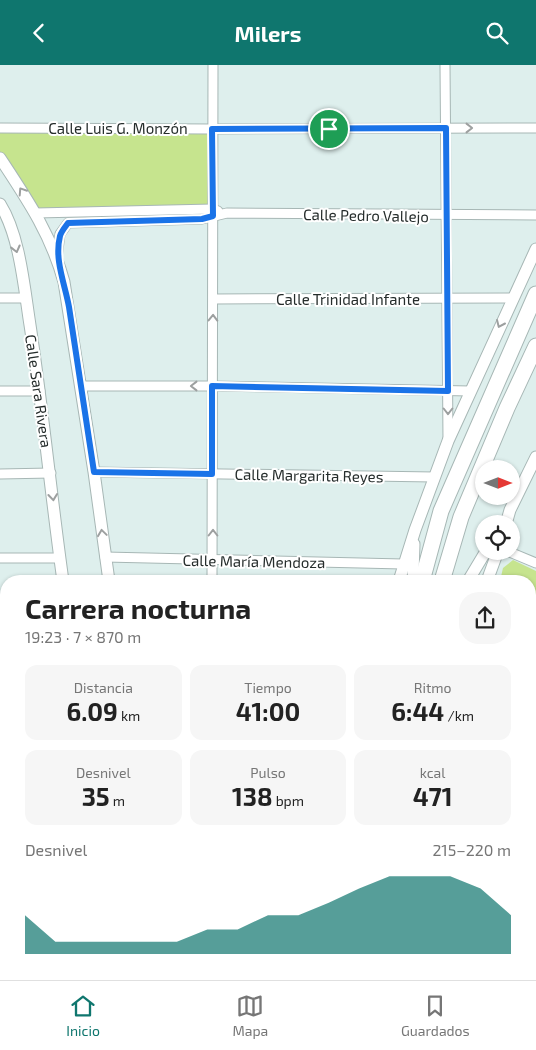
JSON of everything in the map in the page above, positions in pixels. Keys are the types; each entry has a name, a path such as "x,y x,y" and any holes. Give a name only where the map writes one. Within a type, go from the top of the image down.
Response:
{"highway":[{"path":"422,575 441,511 536,294"},
{"path":"444,575 461,517 507,407 536,346"}],"street":[{"path":"212,575 213,65"},
{"path":"445,65 448,441"},
{"name":"Calle Luis G. Monzón","path":"0,128 536,128"},
{"path":"0,158 36,213 58,258 64,282 81,386 107,575"},
{"name":"Calle Sara Rivera","path":"2,210 17,250 26,298 51,473 62,575"},
{"name":"Calle Pedro Vallejo","path":"36,213 536,215"},
{"name":"Calle Pedro Vallejo","path":"58,258 60,235 68,223 202,219 213,213"},
{"path":"400,575 448,441 536,249"},
{"path":"0,298 26,298"},
{"name":"Calle Trinidad Infante","path":"214,299 512,298"},
{"path":"81,386 212,386 470,391"},
{"path":"0,391 40,391"},
{"path":"507,515 532,476 536,457"},
{"name":"Calle Margarita Reyes","path":"94,472 434,477"},
{"path":"0,474 51,473"},
{"path":"509,515 510,510"},
{"path":"415,530 413,573 415,575"},
{"path":"520,556 536,563"},
{"name":"Calle María Mendoza","path":"105,557 403,564"},
{"path":"0,558 60,558"},
{"path":"472,575 481,560"},
{"path":"489,575 495,560"}],"green space":[{"path":"212,130 213,209 38,210 0,153 0,131"},
{"path":"513,560 536,571 536,575 501,575 503,568"}],"route":[{"path":"446,128 448,391 212,386 212,474 94,472 69,307 58,258 60,235 68,223 202,219 213,216 212,129 329,129 446,128"}]}
